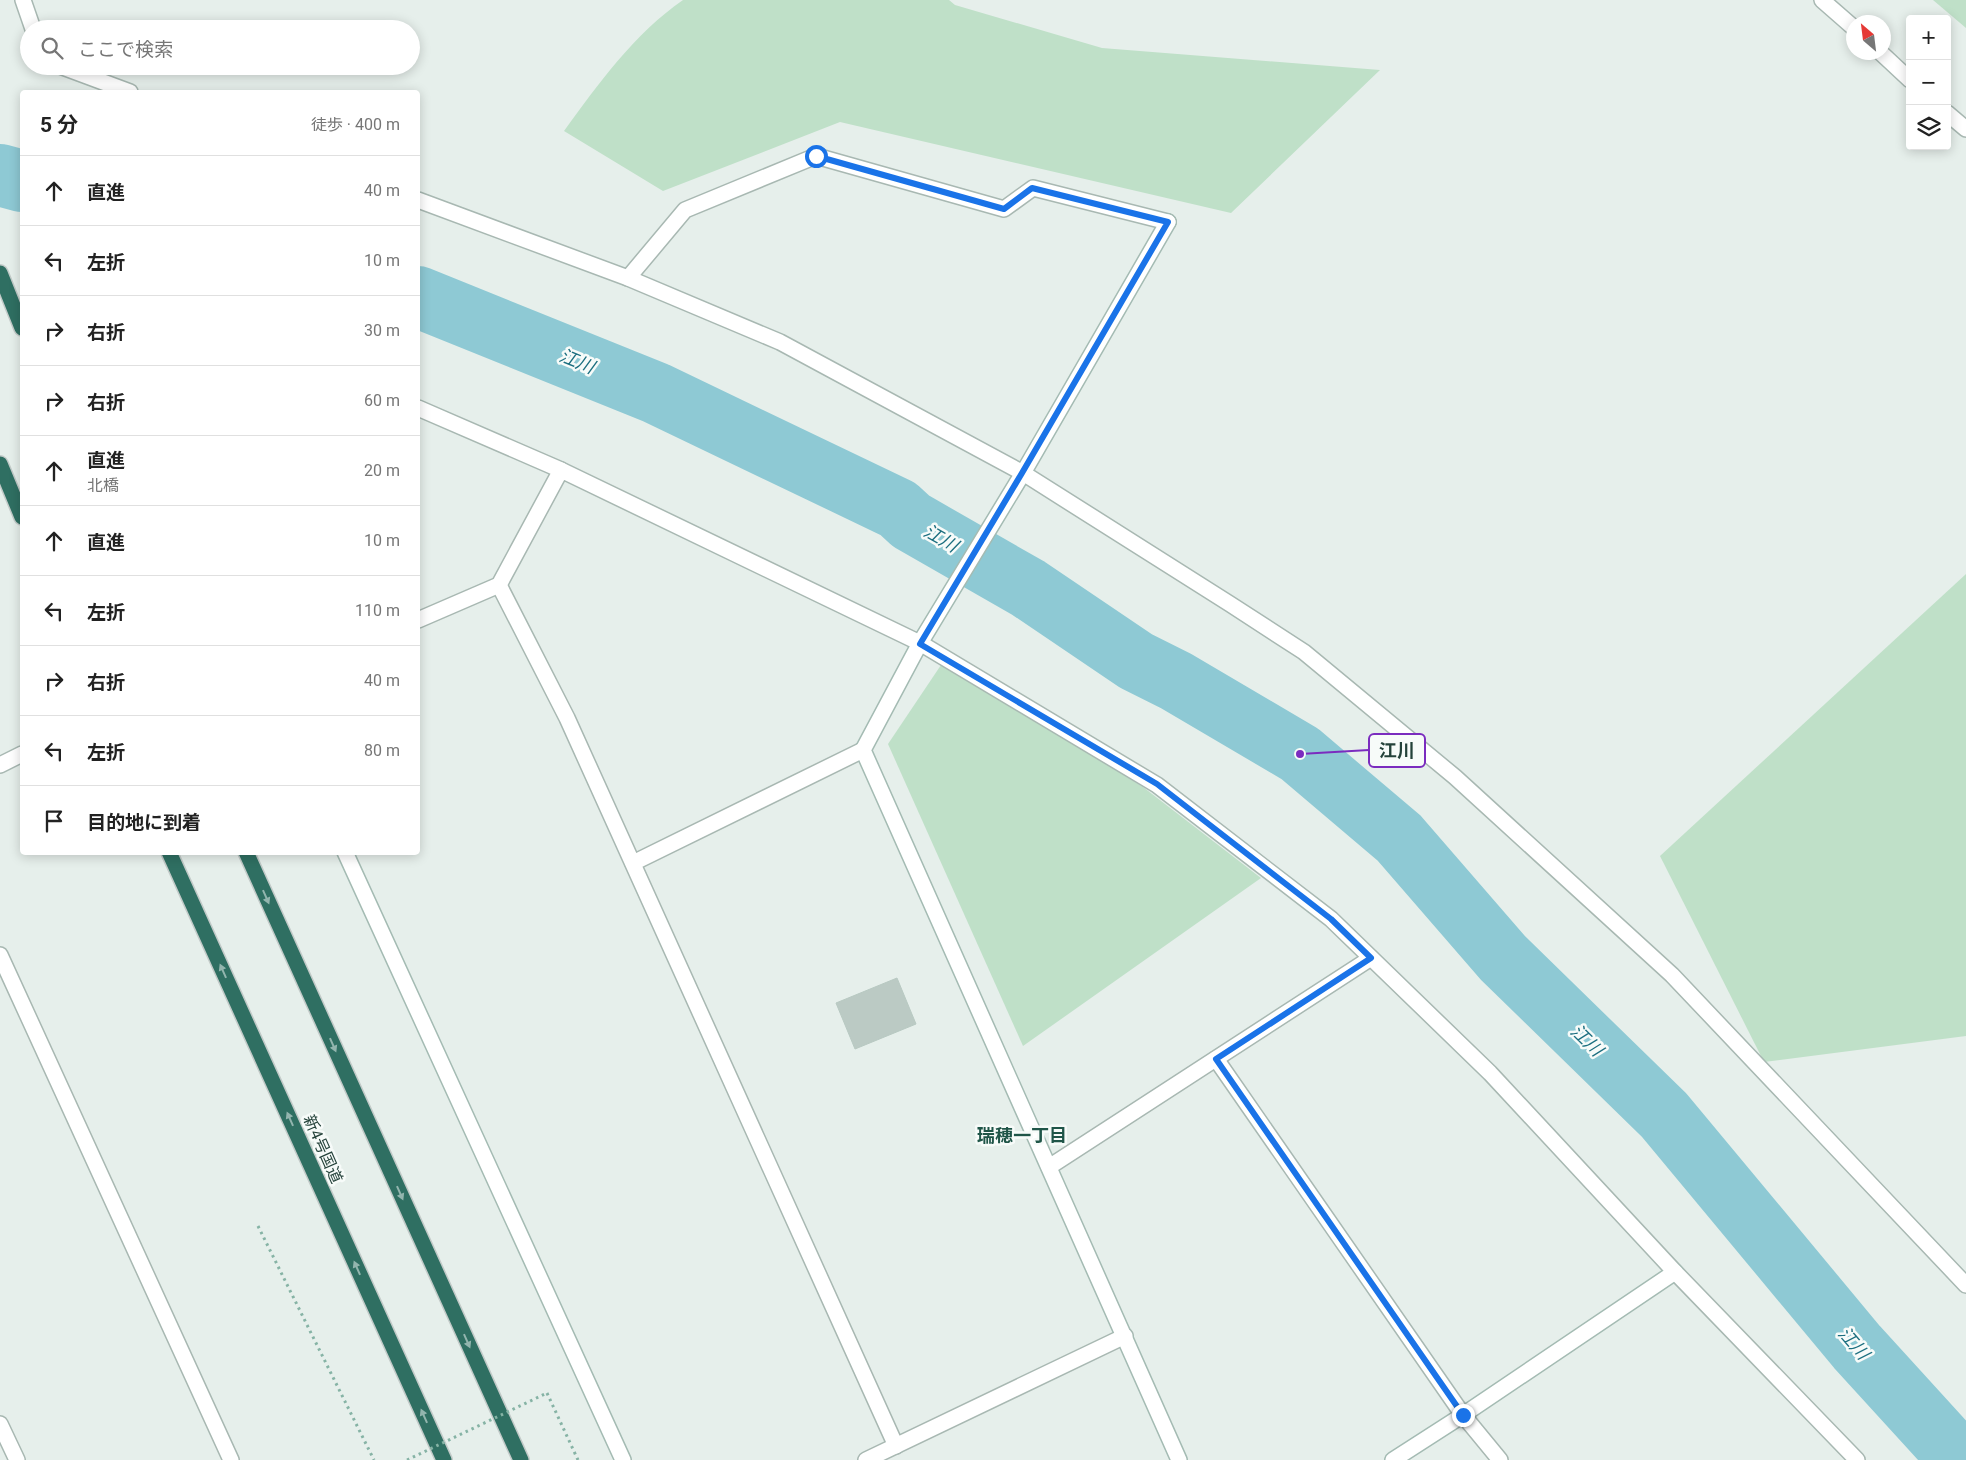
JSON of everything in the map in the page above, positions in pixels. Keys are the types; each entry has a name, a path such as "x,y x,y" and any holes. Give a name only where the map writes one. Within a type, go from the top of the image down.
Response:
{"highway":[{"path":"0,273 20,323"},
{"path":"0,464 20,512"},
{"name":"新4号国道","path":"170,855 444,1460"},
{"path":"247,855 521,1460"}],"street":[{"path":"23,0 30,20"},
{"path":"1822,0 1846,21"},
{"path":"1889,60 1906,76"},
{"path":"84,75 125,90"},
{"path":"1951,116 1966,129"},
{"path":"628,278 685,210 816,156 1004,209 1032,188 1168,222 920,644 862,750 633,863"},
{"path":"420,201 628,278 780,342 1022,473 1304,652 1455,777 1672,975 1966,1285"},
{"path":"420,409 561,470 920,644 1157,784 1331,919 1490,1073 1675,1272 1857,1460"},
{"path":"420,619 499,585 561,470"},
{"path":"499,585 567,718 896,1446"},
{"path":"862,750 1179,1460"},
{"path":"0,765 20,755"},
{"path":"346,855 623,1460"},
{"path":"0,955 231,1460"},
{"path":"1049,1167 1371,958"},
{"path":"1216,1059 1463,1415 1500,1460"},
{"path":"1393,1460 1675,1272"},
{"path":"866,1460 1125,1336"},
{"path":"0,1424 17,1460"}],"path":[{"path":"258,1226 374,1460"},
{"path":"407,1460 547,1393 578,1460"}],"green space":[{"path":"683,0 949,0 955,5 1102,48 1380,70 1231,213 840,122 663,191 564,131 618,60 665,13"},
{"path":"1933,0 1966,0 1966,28"},
{"path":"1966,574 1966,1036 1764,1062 1660,856"},
{"path":"941,665 1021,710 1143,787 1261,878 1023,1046 888,744"}],"building":[{"path":"897,978 916,1024 855,1049 836,1003"}],"waterway":[{"name":"江川","path":"0,175 20,180"},
{"name":"江川","path":"420,298 656,393 898,509 911,521 1028,588 1136,661 1176,681 1300,754 1399,838 1503,958 1664,1115 1857,1347 1960,1460"}],"place":[{"name":"江川","path":"1300,754"}],"district":[{"name":"瑞穂一丁目","path":"1022,1135"}],"route":[{"path":"816,156 1004,209 1032,188 1168,222 920,644 1157,784 1331,919 1371,958 1216,1059 1463,1415"}]}
